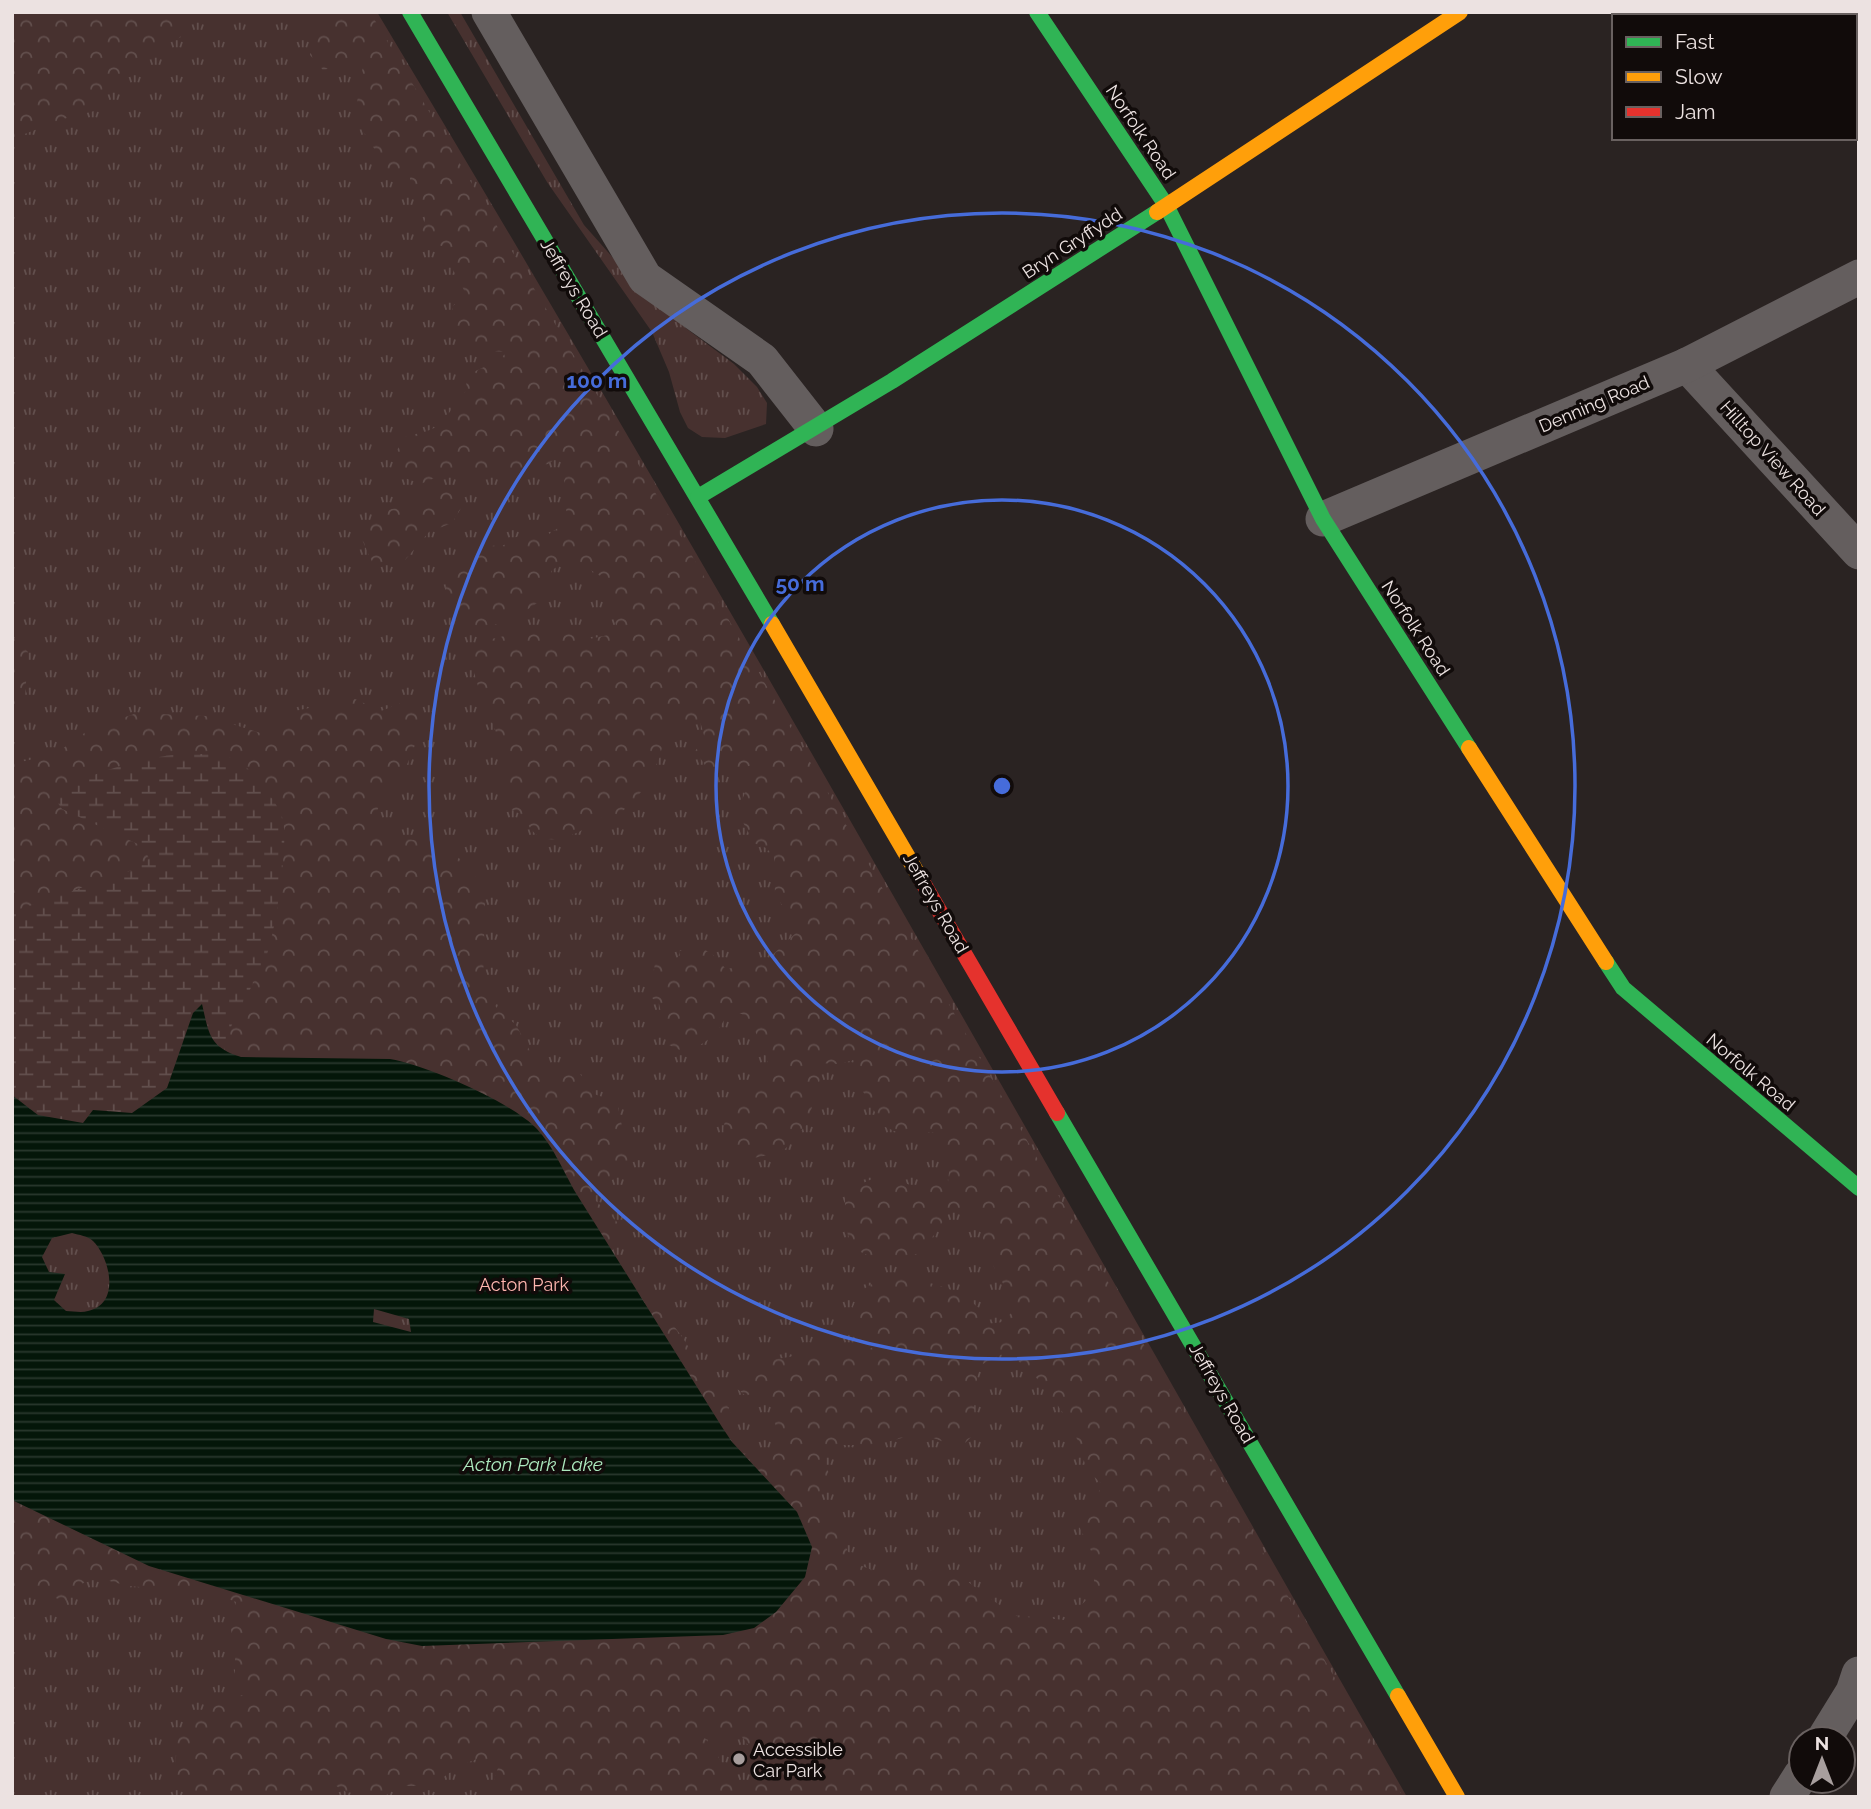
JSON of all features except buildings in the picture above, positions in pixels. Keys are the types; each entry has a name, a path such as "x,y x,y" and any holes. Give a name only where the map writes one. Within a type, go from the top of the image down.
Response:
{"street":[{"name":"Jeffreys Road","path":"410,12 698,496 1457,1797"},
{"path":"489,12 645,278 762,360 816,429"},
{"name":"Norfolk Road","path":"1037,12 1166,205 1323,519 1623,988 1859,1188"},
{"name":"Bryn Gryffydd","path":"698,496 816,429 1166,205 1460,12"},
{"name":"Denning Road","path":"1323,519 1687,365 1859,277"},
{"name":"Hilltop View Road","path":"1687,365 1859,552"},
{"path":"1833,1725 1857,1688"}],"green space":[{"name":"Acton Park","path":"12,12 377,12 769,678 1407,1797 12,1797"},
{"path":"12,12 179,12 181,37 151,50 106,89 106,108 63,119 12,139"},
{"path":"308,12 370,12 675,526 1403,1797 742,1797 766,1769 742,1737 698,1727 725,1768 736,1797 507,1797 494,1779 498,1768 479,1758 457,1767 441,1779 421,1786 397,1786 384,1797 346,1792 330,1782 310,1797 193,1797 175,1774 177,1740 194,1714 217,1702 250,1693 235,1676 235,1646 230,1626 236,1602 214,1593 128,1586 95,1577 78,1586 67,1601 12,1587 12,1487 750,1461 785,1449 774,1421 766,1386 746,1396 735,1387 751,1368 764,1361 832,1350 868,1350 876,1345 853,1307 859,1294 871,1285 886,1280 903,1279 939,1286 969,1300 980,1311 985,1324 1003,1322 1012,1312 1006,1289 982,1245 985,1224 966,1210 952,1208 932,1238 917,1254 888,1259 874,1257 863,1253 850,1240 845,1194 863,1183 880,1178 897,1180 917,1189 948,1182 951,1152 933,1132 899,1133 883,1126 858,1083 860,1069 853,1060 840,1064 817,1063 821,1076 807,1124 785,1149 748,1159 733,1157 723,1130 732,1103 752,1096 753,1083 770,1071 752,1026 742,1014 728,1013 715,1034 699,1045 684,1052 669,1045 659,1004 651,997 655,962 676,965 680,951 695,944 712,954 726,969 764,963 798,931 775,894 774,856 766,848 754,843 737,811 749,784 767,761 727,772 711,773 695,751 705,739 700,721 688,728 679,722 666,732 659,759 645,788 619,815 608,813 575,834 551,839 541,837 532,830 525,817 511,809 504,782 509,756 499,740 487,699 479,690 470,657 483,641 531,630 554,628 589,639 618,633 607,593 606,578 570,559 552,570 540,601 518,616 489,627 461,625 445,593 448,567 474,547 504,545 525,532 549,534 564,524 569,493 564,481 572,457 562,455 548,464 515,469 473,468 450,471 421,484 402,477 393,458 404,437 426,432 437,426 466,391 467,375 499,360 507,352 488,351 463,342 450,319 453,306 466,295 454,272 447,247 432,244 422,230 429,205 410,193 410,176 388,170 361,128 355,114 363,66 339,66 323,70 310,55 314,23","holes":["1006,1352 1030,1370 1073,1427 1087,1470 1103,1485 1078,1524 1094,1557 1094,1593 1065,1620 1013,1615 960,1576 928,1570 880,1573 854,1563 836,1528 816,1500 830,1477 822,1453 844,1445 876,1445 920,1433 960,1448 975,1433 974,1399 979,1366"]},
{"path":"447,12 460,12 584,225 638,286 687,329 734,364 757,387 767,403 766,424 725,438 702,437 688,428 652,332 547,182"},
{"path":"453,490 463,505 452,523 429,532 405,560 374,566 360,535 383,511 410,505 427,492"},
{"path":"12,636 28,652 25,699 12,713"},
{"path":"355,699 381,711 409,700 426,718 406,767 382,799 374,818 393,837 435,843 471,866 485,903 483,984 496,1007 516,1025 538,1066 554,1079 578,1071 594,1094 617,1102 623,1131 632,1150 618,1176 592,1188 595,1200 622,1227 622,1242 612,1250 596,1250 12,1095 12,764 55,754 90,729 137,713 206,716 264,734 289,712"},
{"path":"213,754 236,760 256,777 282,817 283,864 267,954 231,1027 224,1052 210,1036 202,1004 193,1013 167,1088 132,1113 93,1110 83,1123 38,1115 12,1095 12,912 138,868 149,858 142,846 62,809 55,799 64,790 109,769 172,755"},
{"path":"632,1283 646,1305 658,1306 684,1340 704,1388 718,1387 751,1450 744,1455 629,1302"}],"water":[{"name":"Acton Park Lake","path":"202,1004 209,1031 216,1044 241,1057 390,1059 468,1086 509,1108 537,1129 553,1150 574,1190 732,1442 797,1512 812,1547 805,1577 776,1612 754,1628 723,1635 422,1646 386,1639 149,1566 12,1500 12,1095 38,1115 83,1123 93,1110 132,1113 167,1088 193,1013","holes":["72,1233 93,1241 108,1269 109,1290 105,1299 98,1307 85,1312 66,1311 54,1300 65,1274 49,1272 42,1257 52,1238","374,1309 409,1319 411,1332 373,1322"]}],"traffic: fast":[{"path":"410,12 772,624"},
{"path":"1037,12 1166,205 1323,519 1469,748"},
{"path":"698,497 892,381 1157,212"},
{"path":"1606,962 1623,988 1859,1188"},
{"path":"1057,1113 1398,1696"}],"traffic: slow":[{"path":"1157,212 1460,12"},
{"path":"772,624 919,876"},
{"path":"1469,748 1606,962"},
{"path":"1398,1696 1457,1797"}],"traffic: jam":[{"path":"919,876 1057,1113"}],"place":[{"name":"Accessible Car Park","path":"739,1759"}]}
